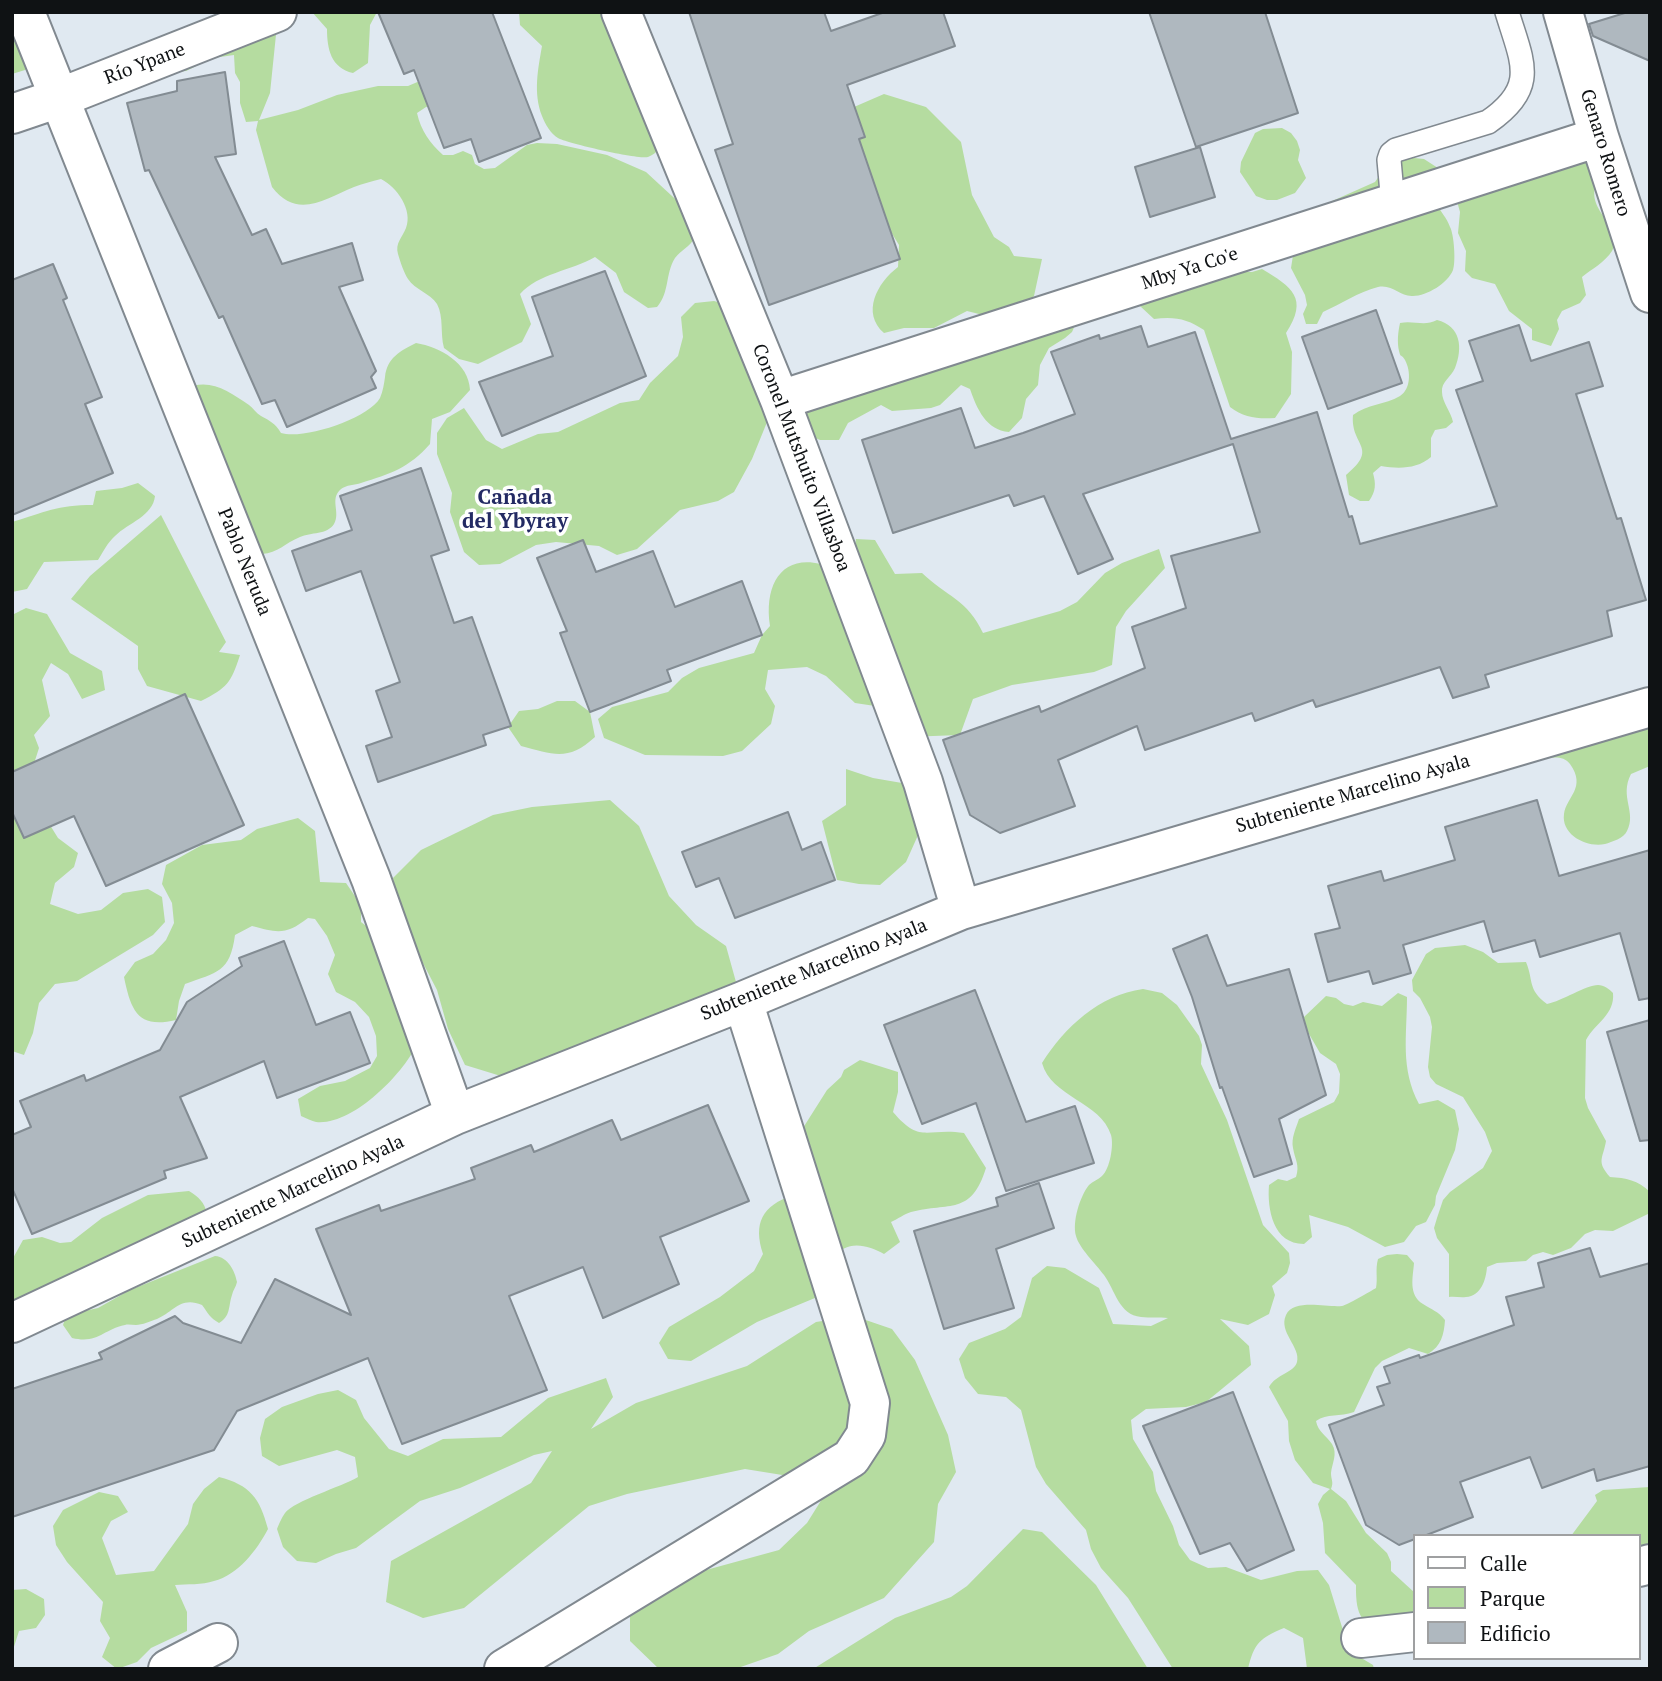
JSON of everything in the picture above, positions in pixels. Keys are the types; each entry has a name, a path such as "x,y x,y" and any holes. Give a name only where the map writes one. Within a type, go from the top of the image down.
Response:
{"street":[{"name":"Pablo Neruda","path":"25,12 371,879 456,1115"},
{"name":"Río Ypane","path":"12,114 277,12"},
{"name":"Coronel Mutshuito Villasboa","path":"621,12 780,400 923,782 961,910"},
{"name":"Genaro Romero","path":"1563,12 1599,137 1650,293"},
{"name":"Mby Ya Co'e","path":"780,400 1599,137"},
{"name":"Subteniente Marcelino Ayala","path":"12,1323 456,1115 743,1001 961,910 1650,707"},
{"path":"505,1669 851,1458 866,1435 870,1402 743,1001"},
{"path":"1361,1638 1414,1632"},
{"path":"168,1669 218,1643"}],"lane":[{"path":"1393,204 1389,160 1391,154 1396,150 1488,122 1501,114 1517,95 1524,72 1507,12"}],"green space":[{"path":"12,12 41,57 25,70 12,74"},
{"path":"312,12 377,12 370,25 368,63 353,73 340,67 329,50 327,29"},
{"path":"519,12 613,12 667,138 657,152 648,157 632,156 574,144 553,134 543,119 538,99 537,81 542,46 520,25"},
{"path":"277,25 270,93 259,120 298,110 337,95 378,86 408,86 434,75 450,104 426,107 417,113 427,136 443,155 463,151 472,155 475,164 484,169 495,168 527,145 557,144 607,155 646,172 685,208 695,237 675,258 664,295 657,307 648,308 624,292 616,273 595,257 536,281 520,294 531,324 522,342 478,364 459,359 444,348 437,304 411,283 398,254 397,247 408,221 398,193 381,179 311,204 291,203 272,187 256,130 258,121 246,122 240,103 240,82 235,73 234,55 213,58 186,71 176,72"},
{"path":"884,94 926,107 961,142 972,195 994,237 1009,247 1014,256 1042,259 1034,296 1020,309 995,318 967,311 934,328 904,328 884,333 877,325 874,298 884,281 898,267 899,245 859,154 854,107"},
{"path":"1282,128 1291,133 1297,141 1300,150 1298,160 1306,178 1295,193 1277,200 1267,200 1256,196 1240,172 1241,162 1255,133 1263,129"},
{"path":"1578,136 1597,182 1594,193 1596,202 1611,227 1615,242 1606,259 1582,277 1586,295 1580,303 1562,311 1557,320 1559,329 1551,346 1532,340 1532,329 1509,311 1495,284 1472,278 1465,271 1466,251 1458,233 1460,212 1455,194"},
{"path":"1404,157 1424,159 1441,170 1436,203 1453,236 1453,270 1447,280 1424,294 1408,296 1392,289 1378,287 1323,312 1317,324 1306,324 1303,314 1307,305 1305,295 1291,268 1294,249 1315,216 1330,202 1375,182 1386,166"},
{"path":"1262,269 1289,288 1296,302 1293,321 1286,333 1292,352 1291,394 1275,418 1251,417 1230,407 1204,330 1180,319 1154,319 1140,306 1143,296 1231,271 1252,272"},
{"path":"714,301 733,306 774,405 752,459 734,492 718,501 680,510 637,549 617,555 599,546 556,542 536,545 500,564 479,565 464,552 450,512 452,493 437,454 437,433 447,418 464,408 486,440 502,449 538,434 558,432 620,403 639,400 650,383 678,356 683,337 681,317 695,303"},
{"path":"1437,320 1451,327 1458,339 1459,353 1455,368 1442,388 1443,400 1453,422 1446,428 1435,430 1431,438 1431,457 1426,461 1408,467 1381,466 1373,473 1375,487 1369,501 1360,501 1349,495 1346,475 1356,466 1362,452 1355,434 1353,415 1404,393 1409,374 1398,348 1400,323 1428,323"},
{"path":"1076,323 1072,332 1049,348 1040,365 1038,385 1026,399 1022,418 1009,432 988,423 979,411 970,389 961,385 940,405 931,408 892,411 881,405 848,423 839,440 820,440 811,436 802,418 806,409 884,346 903,340"},
{"path":"416,343 434,348 459,364 465,372 470,390 450,412 432,419 430,444 407,465 341,489 336,497 336,519 331,528 300,537 277,550 262,554 184,390 201,384 226,390 249,405 281,433 319,431 349,420 373,406 380,398 391,360"},
{"path":"138,483 155,496 150,509 112,538 98,560 44,562 27,589 12,592 12,522 60,508 93,505 96,491"},
{"path":"161,515 226,642 219,652 240,655 227,684 201,701 147,686 138,669 138,646 71,599 90,576"},
{"path":"856,539 875,540 895,574 922,573 971,613 983,633 1060,611 1077,602 1105,573 1122,563 1159,549 1165,568 1126,611 1116,627 1112,665 1094,672 1012,685 973,699 960,735 906,737 875,706 855,703 826,676 807,667 768,670 765,689 775,706 771,724 742,751 723,756 645,755 604,738 598,719 612,707 668,692 682,678 699,668 754,653 762,635 770,626 770,594 782,572 791,565 804,562 818,563 835,569 853,558"},
{"path":"26,608 47,614 70,653 102,671 105,690 82,699 68,674 51,663 42,680 50,716 34,735 39,748 30,776 40,809 58,838 78,853 74,867 55,883 50,904 78,914 101,910 123,893 148,889 162,897 165,922 153,935 77,981 55,984 39,1003 33,1033 24,1055 12,1051 12,615"},
{"path":"557,701 575,701 590,712 595,737 577,750 560,754 521,746 508,727 519,711 538,709"},
{"path":"1650,711 1650,766 1631,774 1628,782 1630,824 1627,831 1621,838 1605,844 1583,842 1571,834 1564,821 1564,814 1577,780 1570,764 1556,757 1525,759"},
{"path":"846,769 873,778 902,783 921,813 919,833 906,862 880,885 837,880 822,821 846,805"},
{"path":"610,800 639,826 669,896 696,925 726,946 736,982 709,1010 668,1010 580,1060 504,1077 465,1065 448,1029 437,990 400,919 393,878 421,850 493,815 532,807"},
{"path":"298,818 315,831 320,882 346,883 361,905 361,922 387,942 416,1046 388,1084 360,1107 330,1121 316,1122 301,1116 298,1099 320,1086 345,1081 370,1068 377,1056 376,1036 369,1017 355,1002 336,992 328,974 335,955 327,936 315,919 308,918 281,931 252,926 235,935 230,957 220,969 185,984 176,1020 153,1022 138,1015 124,977 135,962 153,954 166,940 174,923 172,903 162,884 166,865 202,845 241,840 257,829"},
{"path":"1465,945 1483,952 1498,963 1526,962 1536,994 1547,1004 1598,985 1613,993 1608,1013 1586,1040 1585,1098 1606,1141 1603,1167 1610,1177 1632,1180 1650,1192 1650,1213 1613,1231 1595,1230 1585,1234 1571,1248 1553,1255 1543,1252 1526,1261 1497,1263 1487,1267 1484,1282 1475,1294 1449,1297 1449,1254 1437,1238 1434,1228 1443,1200 1483,1168 1492,1151 1485,1132 1463,1097 1436,1084 1430,1077 1428,1067 1432,1027 1420,998 1413,991 1412,980 1426,954 1435,948"},
{"path":"1143,989 1162,993 1177,1005 1199,1036 1202,1045 1201,1064 1227,1120 1263,1225 1289,1253 1290,1263 1287,1273 1272,1286 1275,1295 1269,1314 1248,1325 1220,1319 1249,1346 1251,1365 1206,1402 1186,1407 1146,1409 1131,1420 1133,1439 1153,1472 1156,1491 1179,1545 1190,1560 1208,1568 1226,1567 1261,1580 1297,1571 1318,1570 1329,1585 1346,1640 1358,1656 1373,1665 1374,1669 1307,1669 1303,1638 1284,1628 1259,1642 1248,1669 1173,1669 1128,1598 1101,1568 1091,1549 1086,1530 1046,1484 1036,1467 1021,1410 1006,1397 978,1394 965,1378 959,1359 969,1343 1005,1329 1021,1317 1032,1278 1047,1266 1065,1268 1099,1288 1113,1324 1151,1326 1168,1318 1141,1317 1127,1312 1078,1241 1075,1224 1078,1209 1089,1185 1102,1176 1107,1168 1112,1139 1106,1124 1055,1084 1042,1063 1061,1037 1085,1015 1112,998"},
{"path":"1398,993 1407,997 1407,1065 1413,1091 1419,1104 1438,1100 1455,1110 1459,1129 1455,1150 1436,1196 1435,1205 1426,1222 1416,1226 1404,1242 1385,1247 1348,1227 1309,1215 1312,1237 1304,1244 1294,1242 1285,1238 1274,1224 1269,1204 1269,1185 1278,1179 1287,1181 1296,1177 1293,1141 1299,1119 1334,1102 1339,1093 1340,1074 1336,1064 1320,1053 1305,1027 1304,1017 1326,996 1353,1006 1363,1002 1382,1006"},
{"path":"860,1060 898,1072 898,1092 893,1112 911,1128 925,1133 964,1133 986,1168 973,1194 958,1204 911,1212 891,1222 900,1242 884,1254 864,1246 844,1249 832,1262 827,1293 757,1322 691,1361 668,1359 659,1343 669,1327 720,1297 754,1271 763,1254 759,1233 763,1217 774,1204 793,1195 796,1139 827,1090 841,1077 844,1070"},
{"path":"189,1191 201,1200 207,1213 12,1331 12,1260 23,1240 42,1237 60,1243 71,1242 102,1218 148,1195"},
{"path":"1387,1255 1407,1255 1414,1263 1412,1285 1415,1296 1445,1320 1441,1340 1428,1354 1409,1348 1382,1361 1375,1368 1354,1412 1316,1421 1318,1428 1334,1448 1331,1489 1346,1501 1366,1533 1387,1553 1391,1571 1414,1592 1414,1622 1378,1625 1364,1620 1359,1613 1356,1585 1325,1553 1323,1523 1318,1504 1330,1489 1313,1483 1295,1460 1289,1441 1288,1421 1269,1387 1297,1362 1296,1351 1284,1321 1290,1310 1304,1305 1342,1306 1354,1301 1376,1288 1378,1259"},
{"path":"215,1256 230,1265 237,1282 227,1314 219,1323 202,1305 188,1302 157,1319 117,1327 88,1339 72,1338 63,1325 66,1316 98,1308 130,1290"},
{"path":"854,1316 892,1329 915,1360 948,1435 956,1472 938,1504 934,1542 884,1598 809,1631 778,1654 735,1669 659,1669 630,1641 630,1601 666,1581 779,1550 807,1523 832,1483 745,1469 627,1494 589,1506 464,1608 423,1618 386,1602 391,1561 531,1483 552,1451 534,1455 460,1488 420,1501 356,1548 316,1563 297,1561 283,1547 277,1529 290,1508 358,1477 355,1457 337,1450 279,1466 262,1456 260,1438 265,1419 282,1407 338,1390 356,1400 364,1418 389,1449 408,1456 443,1439 501,1437 548,1398 606,1378 613,1397 591,1429 636,1403 747,1366 816,1322"},
{"path":"219,1477 239,1484 252,1494 268,1529 252,1553 239,1567 223,1578 200,1584 175,1585 187,1612 187,1631 151,1648 137,1662 117,1669 102,1657 110,1638 100,1621 103,1602 67,1562 56,1545 53,1526 63,1510 99,1492 118,1496 128,1512 111,1521 102,1538 116,1575 154,1571 188,1524 193,1504 204,1489"},
{"path":"1650,1487 1650,1550 1641,1552 1641,1534 1572,1534 1597,1501 1595,1495 1603,1490"},
{"path":"1023,1529 1042,1532 1096,1585 1148,1669 813,1669 895,1618 951,1597 967,1586"},
{"path":"26,1589 44,1599 45,1615 36,1628 19,1631 12,1653 12,1590"}],"building":[{"path":"378,12 492,12 541,138 479,162 471,139 444,148 414,70 404,74"},
{"path":"689,12 824,12 831,31 885,12 943,12 955,46 847,85 865,137 859,139 900,259 769,305 715,150 733,144"},
{"path":"1149,12 1265,12 1298,113 1196,147"},
{"path":"1628,12 1650,12 1650,61 1593,36 1589,24"},
{"path":"225,72 236,154 215,157 252,235 266,229 282,264 352,243 363,280 339,287 376,371 371,377 376,388 287,427 275,400 262,404 223,316 219,318 149,170 145,171 127,103 177,91 177,81"},
{"path":"1200,147 1215,197 1150,217 1135,167"},
{"path":"53,264 67,298 63,300 102,397 85,404 113,473 12,515 12,280"},
{"path":"605,271 646,376 502,436 479,382 553,356 532,297"},
{"path":"1376,310 1402,383 1328,409 1302,337"},
{"path":"1519,325 1531,361 1589,342 1603,386 1576,394 1617,519 1621,518 1646,600 1607,611 1612,636 1485,675 1489,687 1453,698 1440,667 1316,707 1313,700 1255,721 1252,713 1145,750 1137,726 1058,760 1075,806 1000,833 970,815 943,740 1039,706 1041,712 1145,668 1132,627 1186,608 1171,556 1260,532 1233,444 1083,494 1113,559 1078,574 1044,496 1014,506 1009,495 893,533 862,440 961,408 975,448 1023,433 1075,414 1051,352 1099,335 1100,339 1141,326 1148,347 1195,332 1231,439 1317,412 1360,544 1497,506 1456,390 1483,381 1469,341"},
{"path":"421,468 449,550 431,556 454,623 472,617 511,726 483,735 486,745 378,782 366,746 392,737 376,691 400,682 361,571 306,591 292,551 352,530 340,496"},
{"path":"583,540 596,572 653,551 675,607 742,581 762,635 667,670 671,681 590,712 560,633 567,631 537,558"},
{"path":"185,694 244,825 106,886 74,816 24,838 12,812 12,772"},
{"path":"1537,800 1559,876 1650,850 1650,998 1639,1000 1620,933 1540,957 1535,940 1493,952 1484,921 1403,945 1411,973 1373,984 1369,971 1328,982 1315,934 1340,928 1328,886 1381,871 1384,881 1455,860 1445,827"},
{"path":"788,812 802,850 821,842 835,880 735,918 719,878 696,887 682,852"},
{"path":"1207,935 1227,986 1289,969 1326,1095 1279,1119 1292,1164 1254,1177 1222,1087 1220,1088 1192,997 1173,949"},
{"path":"284,941 316,1025 350,1012 370,1063 277,1098 264,1061 180,1097 207,1158 164,1171 166,1178 32,1234 12,1188 12,1135 31,1127 20,1101 84,1075 86,1081 160,1050 187,1002 242,966 239,958"},
{"path":"975,990 1026,1122 1075,1106 1094,1163 1006,1191 976,1103 922,1124 884,1025"},
{"path":"1650,1020 1650,1140 1640,1141 1607,1032"},
{"path":"708,1105 749,1201 660,1237 679,1284 603,1318 583,1267 509,1296 547,1390 402,1444 368,1358 237,1411 214,1450 12,1517 12,1389 102,1359 99,1353 175,1316 183,1323 241,1343 275,1279 351,1315 316,1229 379,1205 381,1211 475,1179 471,1168 531,1145 534,1152 612,1120 621,1140"},
{"path":"1039,1183 1054,1228 996,1249 1014,1308 944,1329 914,1231 998,1206 996,1198"},
{"path":"1590,1248 1600,1277 1650,1263 1650,1466 1597,1481 1594,1469 1542,1488 1530,1457 1460,1482 1473,1517 1429,1534 1414,1534 1414,1539 1399,1545 1366,1525 1329,1425 1384,1405 1377,1387 1390,1383 1384,1367 1419,1355 1420,1358 1514,1325 1506,1297 1544,1287 1538,1263"},
{"path":"1233,1392 1294,1550 1247,1571 1230,1543 1200,1554 1143,1426"}],"district":[{"name":"Cañada del Ybyray","path":"515,510"}]}
